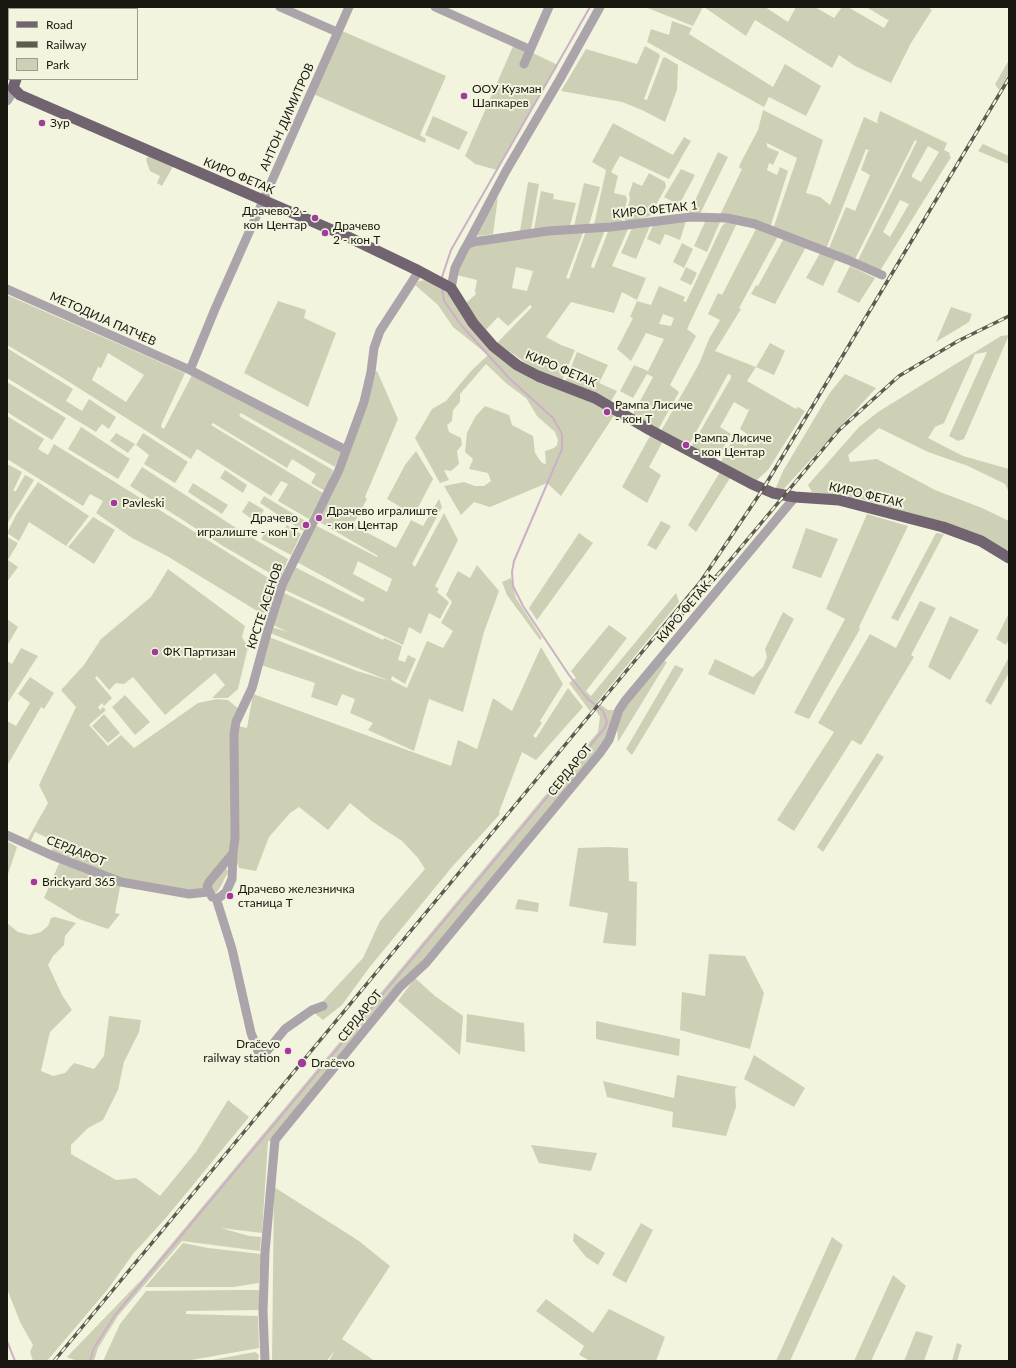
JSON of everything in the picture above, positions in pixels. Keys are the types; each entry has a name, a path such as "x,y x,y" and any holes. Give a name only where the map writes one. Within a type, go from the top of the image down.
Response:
{"main road":[{"name":"КИРО ФЕТАК","path":"13,80 20,95 263,200 419,270 451,288 473,323 492,346 517,365 538,376 595,398 650,430 768,492 789,499 838,500 943,527 981,541 1009,558"}],"street":[{"path":"280,7 338,32"},
{"name":"АНТОН ДИМИТРОВ","path":"190,370 263,200 349,7"},
{"path":"435,7 529,49"},
{"path":"524,64 529,49 549,7"},
{"path":"451,288 455,268 506,171 600,7"},
{"path":"7,101 12,80"},
{"name":"КИРО ФЕТАК 1","path":"467,245 473,242 548,230 611,227 683,218 715,217 737,220 772,230 882,276"},
{"name":"КРСТЕ АСЕНОВ","path":"216,898 226,892 232,879 235,838 234,734 236,722 252,688 283,583 333,482 364,402 371,372 374,348 380,332 419,270"},
{"name":"МЕТОДИЈА ПАТЧЕВ","path":"7,289 190,370 346,450"},
{"name":"КИРО ФЕТАК 1","path":"609,740 619,710 625,701 789,499"},
{"name":"СЕРДАРОТ","path":"265,1361 263,1312 275,1140 400,987 426,963 609,740"},
{"name":"СЕРДАРОТ","path":"7,835 51,855 121,882 189,894 208,892"},
{"path":"233,853 209,882 207,887 208,892 212,897 216,898 232,949 251,1033 258,1051 261,1053 267,1051 285,1029 312,1010 323,1006"}],"green space":[{"path":"7,7 8,8 7,48"},
{"path":"645,7 703,7 693,26"},
{"path":"704,7 765,7 788,22 796,7 815,7 834,18 842,7 848,7 884,28 890,18 888,20 866,7 928,7 932,10 911,43 891,83 855,66 839,55 832,68 755,20 746,36"},
{"path":"672,21 692,28 689,34 773,87 785,64 821,86 806,116 769,97 764,107 647,42 651,29 669,35"},
{"path":"340,30 446,76 420,135 426,139 425,143 311,93"},
{"path":"514,44 558,65 497,170 475,164 465,156"},
{"path":"645,46 660,56 644,99 647,100 663,58 665,57 678,65 677,90 665,122 622,102 561,91 586,49 637,64"},
{"path":"1009,60 1009,74 999,90 995,84"},
{"path":"763,110 823,140 806,193 820,197 830,205 864,117 879,124 877,122 880,111 947,143 944,150 950,153 949,155 951,157 878,274 858,260 917,141 915,140 855,259 829,248 846,207 855,211 870,175 861,170 868,151 870,151 866,149 826,249 773,229 797,158 767,143 767,147 779,152 773,165 769,163 767,170 777,175 780,167 788,171 770,228 720,215 742,169 739,168 740,164 758,130","holes":["928,146 939,152 921,182 912,177 912,175","900,200 909,204 890,237 883,232"]},
{"path":"433,116 468,132 459,150 425,135"},
{"path":"613,123 673,155 684,137 691,141 669,179 620,156 611,172 618,176 614,193 626,196 627,200 621,224 594,225 606,170 592,162"},
{"path":"983,144 1009,156 1009,164 978,151"},
{"path":"151,152 175,163 162,186 157,183 160,176 150,171 147,163 146,159"},
{"path":"718,152 728,157 700,214 688,215"},
{"path":"681,169 695,175 679,205 664,197"},
{"path":"649,173 665,182 666,187 650,216 628,222 625,220 630,198 629,194 633,182 642,186"},
{"path":"528,182 539,184 531,230 520,231"},
{"path":"584,183 600,187 589,225 574,226"},
{"path":"541,191 554,194 553,200 576,203 570,226 534,229"},
{"path":"498,197 493,234 478,236 476,234 478,230"},
{"path":"686,221 680,240 665,234 660,245 647,239 654,223"},
{"path":"705,222 720,222 707,252 694,246"},
{"path":"726,222 737,223 687,329 696,336 670,385 679,392 658,430 633,414 653,377 647,374 633,398 620,391 634,365 648,371 664,339 646,333 631,361 617,349 633,318 630,317 637,301 651,305 659,286 685,297 683,301 686,302 722,226","holes":["663,314 674,318 671,326 659,324"]},
{"path":"650,226 636,259 621,253 632,228"},
{"path":"609,229 628,229 612,266 646,278 637,300 622,292 614,313 571,302 546,337 575,350 562,381 545,376 497,343 532,307 530,305 508,326 498,317 485,331 466,303 476,294 475,291 477,280 457,275 460,261 469,246 584,230 566,278 569,279 586,231 605,230 592,263 591,267 594,268","holes":["516,267 533,271 527,291 512,288"]},
{"path":"756,229 778,236 739,308 741,309 715,351 756,367 747,381 796,409 798,407 805,411 768,470 756,481 720,463 733,439 746,446 751,437 740,429 750,408 748,410 734,402 720,427 731,434 716,461 691,447 731,378 731,375 728,374 689,445 661,431 699,364 709,339 720,320 708,314 718,293 722,295"},
{"path":"784,238 806,247 775,304 751,294 756,285 758,286"},
{"path":"682,243 693,249 684,268 673,262"},
{"path":"820,253 836,259 823,286 806,278"},
{"path":"850,266 875,278 859,303 837,292"},
{"path":"686,267 697,273 691,285 680,280"},
{"path":"426,280 448,287 517,365 617,411 561,496 547,483 490,507 474,502 461,515 444,486 464,482 475,486 484,486 491,481 488,473 469,469 473,459 465,452 467,433 475,417 485,406 509,415 512,425 533,436 535,453 542,463 546,464 545,451 554,448 557,445 558,440 555,432 537,416 526,398 507,384 486,364 460,394 460,402 453,410 452,421 447,425 449,432 461,438 462,445 457,451 459,464 451,471 444,470 449,480 440,483 415,438 432,409 446,401 471,371 488,355 453,327 438,305 415,285 419,281"},
{"path":"7,295 185,373 162,423 161,427 164,429 192,375 342,451 335,467 241,413 239,416 333,470 325,491 311,483 316,474 292,459 287,468 213,423 211,425 323,493 309,519 278,501 288,484 281,481 271,496 197,449 191,459 58,375 7,345","holes":["108,353 144,375 126,402 92,380 98,367 101,368"]},
{"path":"278,301 306,310 304,318 336,333 308,407 244,373"},
{"path":"951,307 972,314 969,322 936,342"},
{"path":"1009,335 964,439 958,441 949,436 987,352 975,354 944,423 935,427 928,438 963,456 1009,469 1009,492 1005,484 968,466 928,452 879,428 848,455 850,462 877,459 935,490 982,508 1009,521 1009,546 1007,551 861,499 812,492 808,485 859,427 878,412 1001,336"},
{"path":"770,343 785,351 774,375 756,367"},
{"path":"7,348 73,389 66,401 82,411 89,399 116,417 109,429 102,424 96,432 7,378"},
{"path":"577,352 608,365 599,383 617,391 610,403 565,382"},
{"path":"377,371 398,419 365,497 367,499 353,525 396,548 411,520 423,526 439,499 442,507 412,564 415,567 444,513 458,540 435,586 439,589 437,592 449,602 440,619 429,613 421,634 409,627 403,645 283,589 293,566 363,602 365,599 295,561 315,525 377,557 378,556 316,520 374,373","holes":["358,561 392,579 387,592 353,574"]},
{"path":"845,374 876,388 781,492 775,490 783,471 829,394"},
{"path":"7,382 66,418 52,440 7,412"},
{"path":"7,416 44,439 38,449 48,455 54,444 278,584 267,617 167,556 132,538 96,513 103,501 90,494 83,506 7,459"},
{"path":"81,427 130,459 118,479 68,449"},
{"path":"116,433 135,444 128,453 110,441"},
{"path":"143,433 188,462 175,483 144,464 149,455 136,445"},
{"path":"651,434 663,441 649,467 661,475 647,503 622,487"},
{"path":"416,451 433,479 414,515 387,499 405,465"},
{"path":"7,464 22,472 13,491 16,491 25,475 34,480 7,524"},
{"path":"142,467 244,533 288,559 280,579 223,546 130,486"},
{"path":"225,470 247,485 243,493 220,478"},
{"path":"720,472 730,478 696,532 688,525"},
{"path":"38,482 89,516 66,546 29,522 19,541 7,533 16,515"},
{"path":"193,483 228,505 222,514 188,492"},
{"path":"264,496 307,522 303,531 260,503"},
{"path":"249,501 264,510 256,522 242,512"},
{"path":"867,514 908,526 859,627 860,629 809,719 794,713 845,619 826,609"},
{"path":"93,517 115,530 94,564 68,547"},
{"path":"661,521 671,526 656,550 647,545"},
{"path":"287,525 301,534 291,555 261,539 267,530 279,537"},
{"path":"806,528 838,539 821,578 792,568"},
{"path":"579,533 593,543 537,620 529,608"},
{"path":"936,533 944,534 898,621 891,618"},
{"path":"7,537 18,543 8,560 18,567 7,582"},
{"path":"477,565 499,591 484,632 463,712 429,699 414,751 368,730 373,723 350,713 355,699 342,694 337,706 311,697 315,683 261,665 269,637 357,671 390,681 270,633 272,627 288,632 273,625 282,592 383,640 384,638 402,646 398,660 405,662 408,655 416,659 405,684 392,676 391,680 407,688 427,641 443,648 453,631 441,623 452,602 446,595 458,571 470,578"},
{"path":"168,569 245,626 242,637 248,647 238,689 228,698 212,698 225,685 215,673 165,715 133,677 124,684 116,683 109,690 97,676 95,678 112,698 104,706 102,703 98,707 100,710 103,707 106,710 89,725 108,746 121,735 134,748 198,703 217,699 228,700 241,711 236,722 235,838 227,860 208,892 121,882 115,913 120,914 108,929 79,919 44,898 61,859 51,855 54,841 35,832 30,843 26,842 48,803 39,785 76,707 61,690 84,665 101,639 151,597","holes":["93,872 101,875 97,885 89,882"]},
{"path":"511,578 516,598 542,638 540,640 507,595 502,582"},
{"path":"676,593 679,602 597,702 608,710 619,710 609,740 400,987 275,1140 268,1141 262,1233 221,1228 249,1236 261,1237 260,1251 182,1241 118,1316 98,1348 94,1361 77,1361 67,1357 143,1278 598,732 600,717 595,709 592,708 590,711 569,683 576,678 571,671 609,625 627,638 586,691 591,696"},
{"path":"920,601 936,608 911,655 914,657 861,745 852,740 794,831 777,820 834,732 818,723 870,634 896,648"},
{"path":"783,612 794,619 754,695 708,674 715,659 753,677 763,667 767,657 765,649"},
{"path":"1009,613 1009,639 1006,645 996,639"},
{"path":"950,616 979,630 950,680 928,667"},
{"path":"7,619 18,627 7,646"},
{"path":"541,647 563,684 540,721 542,723 533,736 536,738 568,688 583,707 536,760 522,752 499,812 500,814 452,867 369,968 342,1005 323,1020 313,1012 363,958 380,921 425,869 418,858 402,841 373,822 350,803 328,830 299,807 290,813 269,837 256,871 239,868 235,856 238,726 247,728 253,694 451,766 458,740 477,749 493,698 512,711"},
{"path":"21,648 38,656 7,704 7,661 12,664"},
{"path":"1009,657 1009,673 991,705 985,701"},
{"path":"662,660 667,662 618,742 617,728 622,708"},
{"path":"675,665 684,669 632,755 626,749"},
{"path":"30,677 54,693 44,709 41,707 7,766 7,721 16,726 30,703 18,694"},
{"path":"125,695 150,722 135,735 112,707"},
{"path":"104,714 120,733 108,743 92,726"},
{"path":"877,753 884,757 823,852 817,847"},
{"path":"7,841 17,847 7,877"},
{"path":"578,848 628,848 629,881 637,882 636,946 603,943 608,913 569,906"},
{"path":"226,868 228,872 217,892 214,893 210,889 219,873"},
{"path":"518,899 539,903 538,912 515,909"},
{"path":"55,917 76,923 65,936 64,945 53,956 48,965 62,995 72,1010 50,1032 41,1071 53,1076 65,1073 74,1063 94,1069 104,1056 109,1016 141,1020 139,1032 124,1062 118,1090 103,1120 88,1128 71,1145 71,1154 116,1180 136,1178 160,1196 196,1152 228,1100 249,1117 165,1219 133,1254 108,1289 47,1361 33,1361 30,1352 33,1345 21,1324 7,1289 7,923 18,932 30,935 41,932 48,926 51,918"},
{"path":"709,954 745,956 764,993 750,1049 680,1030 682,992 705,996"},
{"path":"415,978 435,996 463,1016 460,1055 398,1001"},
{"path":"467,1014 524,1023 525,1052 466,1042"},
{"path":"596,1021 680,1039 679,1056 596,1039"},
{"path":"754,1055 805,1088 794,1107 744,1079"},
{"path":"677,1075 737,1087 735,1089 736,1107 726,1136 672,1127 673,1112 607,1097 603,1081 674,1098"},
{"path":"531,1145 597,1153 591,1171 539,1163"},
{"path":"274,1187 359,1241 390,1266 342,1339 375,1361 329,1361 335,1350 327,1361 272,1361"},
{"path":"641,1223 653,1230 626,1283 612,1275"},
{"path":"574,1233 605,1253 598,1265 586,1257 573,1241"},
{"path":"832,1237 843,1245 790,1361 776,1361"},
{"path":"183,1243 208,1248 261,1254 259,1283 233,1287 145,1287"},
{"path":"893,1275 906,1286 871,1361 854,1361"},
{"path":"259,1290 259,1310 186,1311 186,1314 258,1316 259,1348 186,1361 103,1361 120,1324 146,1291"},
{"path":"546,1299 593,1333 609,1309 665,1337 656,1361 590,1361 579,1355 584,1346 536,1311"},
{"path":"916,1331 933,1336 924,1361 904,1361"},
{"path":"957,1343 962,1345 957,1361 952,1361"},
{"path":"255,1352 259,1355 258,1361 206,1361"}],"waterway":[{"path":"442,277 451,250 590,7"},
{"path":"90,1361 94,1348 115,1315 604,729 607,722 603,711 588,699 569,675 523,606 513,586 512,572 514,561 562,449 562,434 553,418 509,378 461,325 444,301 442,288"},
{"path":"7,1341 15,1361"}],"railway":[{"path":"54,1361 701,581 763,489 1009,78"},
{"path":"677,620 721,571 839,430 899,376 958,341 1009,316"}],"place":[{"name":"ООУ Кузман Шапкарев","path":"464,96"},
{"name":"Зур","path":"42,123"},
{"name":"Драчево 2 - кон Центар","path":"315,218"},
{"name":"Драчево 2 - кон T","path":"325,233"},
{"name":"Рампа Лисиче - кон Т","path":"607,412"},
{"name":"Рампа Лисиче - кон Центар","path":"686,445"},
{"name":"Pavleski","path":"114,503"},
{"name":"Драчево игралиште - кон Центар","path":"319,518"},
{"name":"Драчево игралиште - кон T","path":"306,525"},
{"name":"ФК Партизан","path":"155,652"},
{"name":"Brickyard 365","path":"34,882"},
{"name":"Драчево железничка станица Т","path":"230,896"},
{"name":"Dračevo railway station","path":"288,1051"},
{"name":"Dračevo","path":"302,1063"}]}
